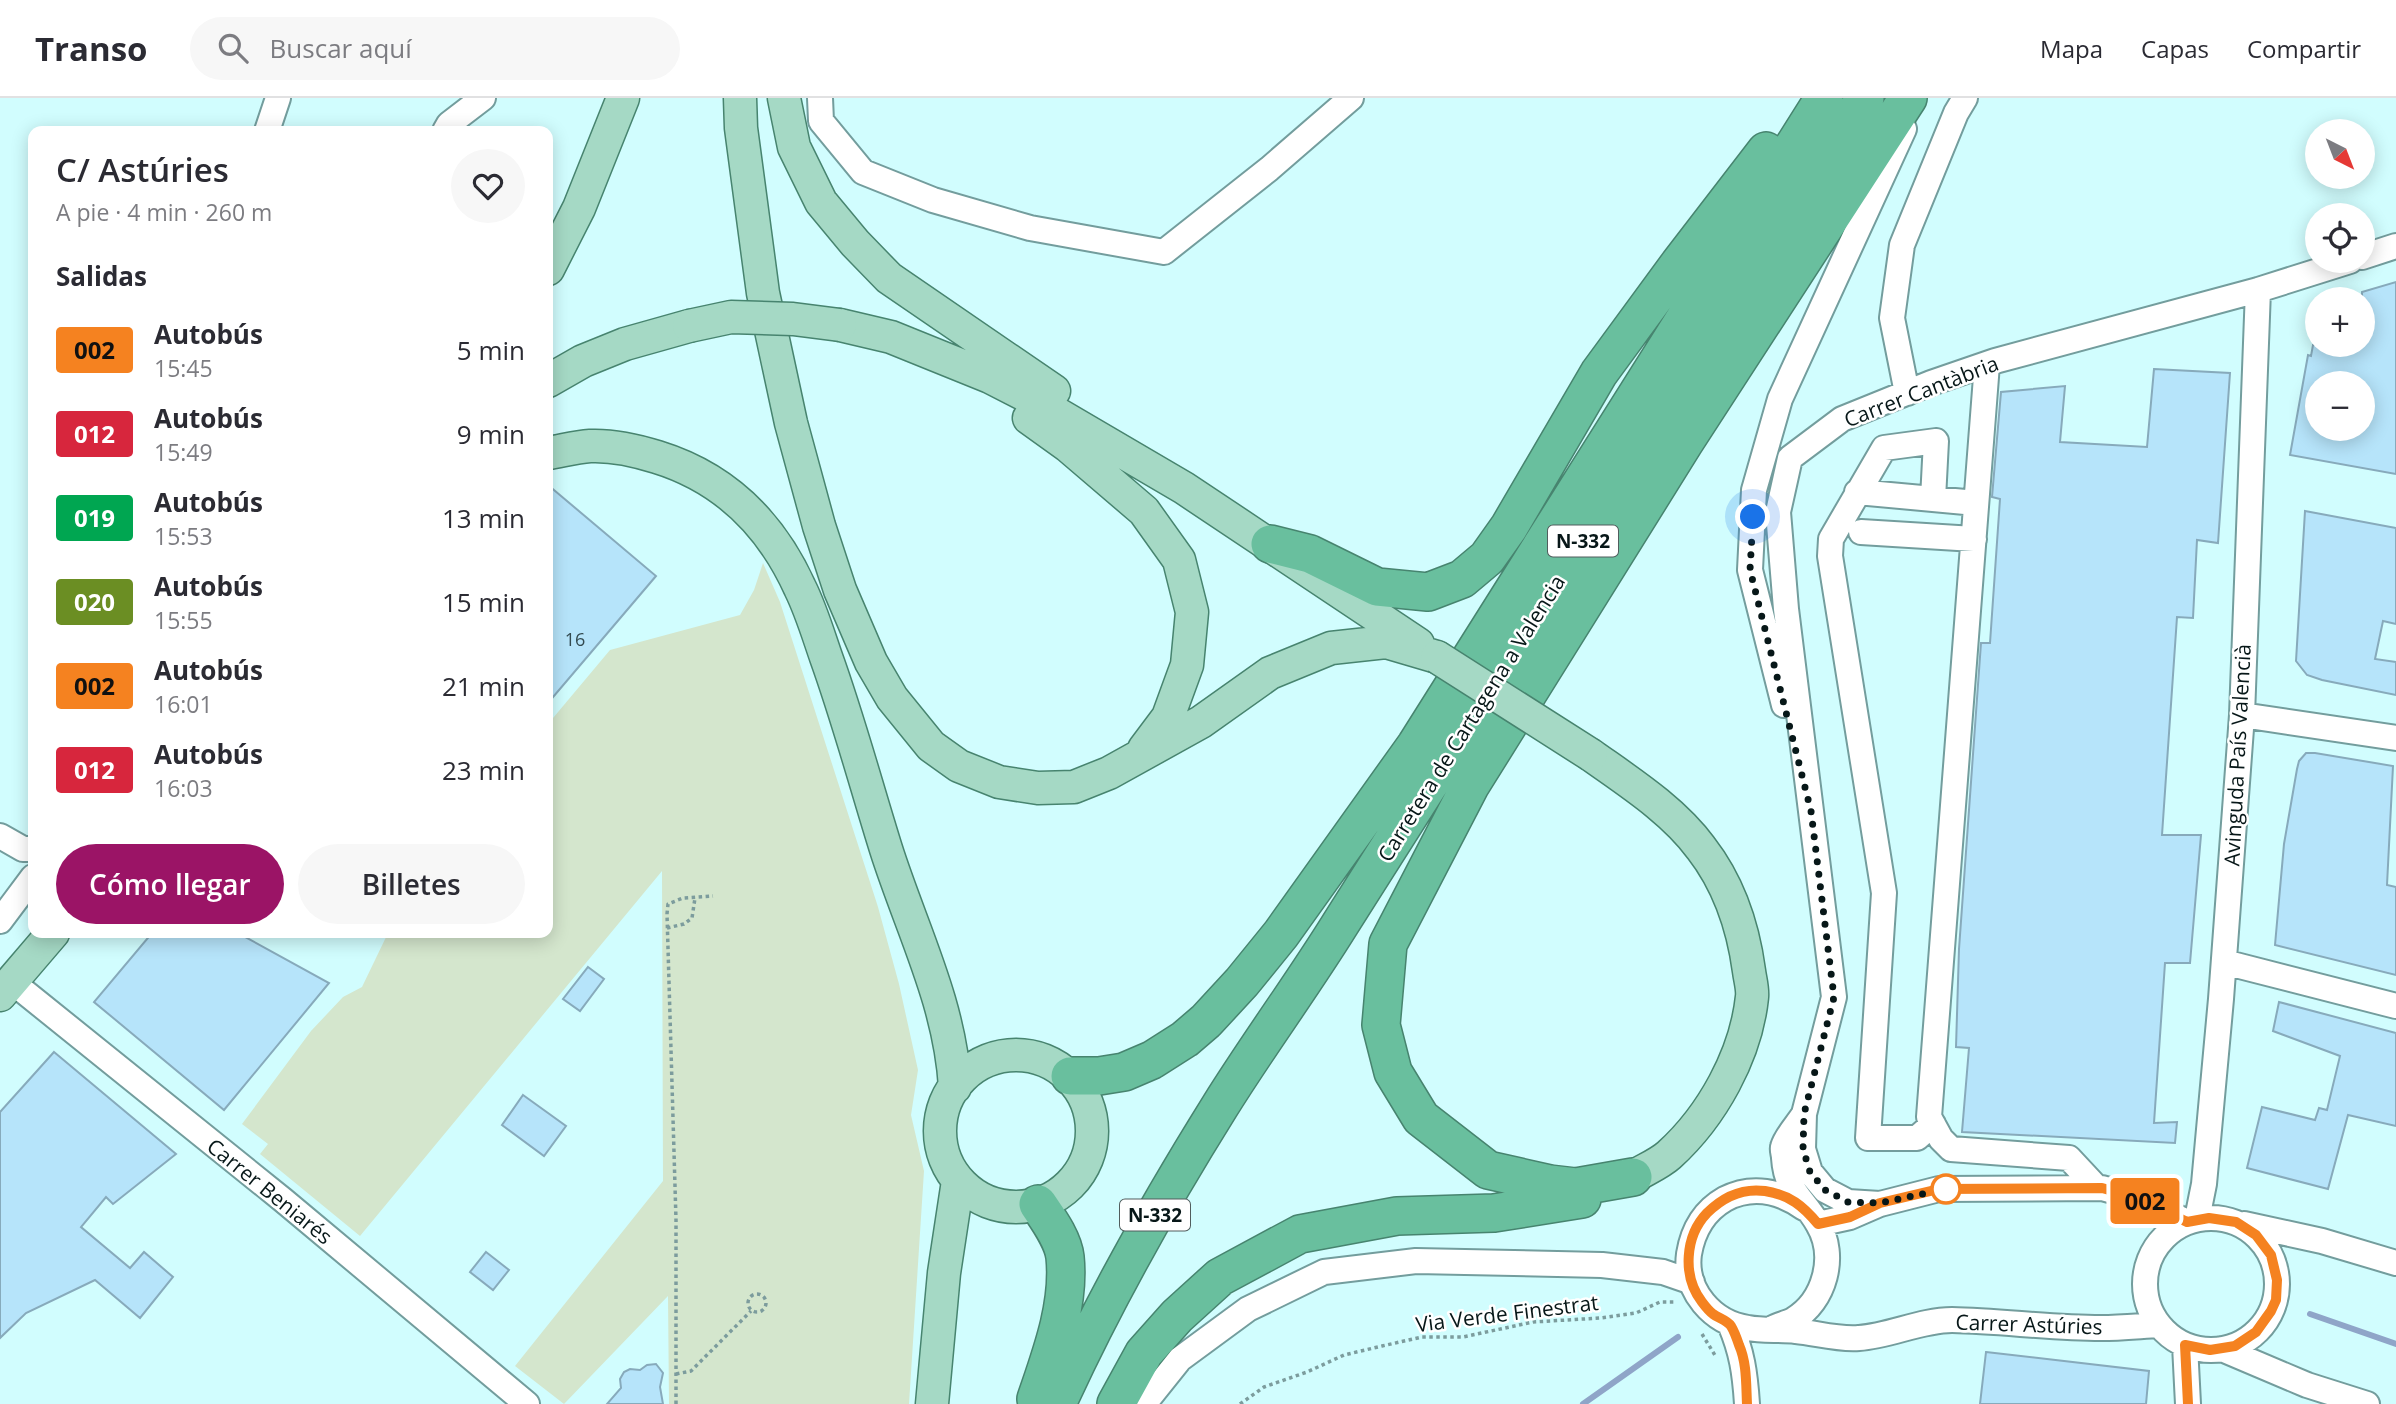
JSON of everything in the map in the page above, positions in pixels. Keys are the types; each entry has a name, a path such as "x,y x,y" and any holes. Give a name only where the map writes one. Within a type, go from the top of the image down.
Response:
{"highway":[{"path":"1270,544 1310,554 1377,587 1428,592 1462,579 1488,558 1599,373 1807,98"},
{"path":"1070,1076 1124,1072 1152,1060 1185,1039 1233,992 1281,934 1416,745 1824,98"},
{"name":"Carretera de Cartagena a Valencia","path":"1057,1404 1083,1346 1164,1199 1221,1104 1303,985 1449,750 1865,98"},
{"path":"1633,1177 1576,1187 1488,1170 1421,1118 1393,1072 1381,1025 1388,944 1470,786 1684,443 1908,98"},
{"name":"Carretera de Cartagena a Valencia","path":"1080,1404 1154,1254 1303,985"},
{"path":"1116,1404 1144,1353 1177,1316 1220,1277 1300,1234 1397,1216 1494,1213 1590,1198 1633,1177"},
{"path":"1034,1404 1052,1354 1064,1302 1065,1255 1038,1204"}],"main road":[{"path":"553,259 579,208 623,98"},
{"path":"740,98 744,153 763,293 791,423 819,526 840,590 871,662 900,708 931,746 959,766 999,782 1038,788 1074,786 1109,773 1201,722 1270,673 1331,648 1386,642 1437,657"},
{"path":"784,98 794,147 821,202 889,278 1151,458 1184,488"},
{"path":"763,293 762,351 779,450 844,707 886,850 929,966 949,1032 955,1087"},
{"path":"553,379 583,361 625,344 731,317 793,319 840,325 891,337 1027,396 1184,488 1437,657 1591,755 1671,816 1700,847 1728,890 1745,941 1753,995 1742,1046 1721,1088 1695,1128 1668,1157 1633,1177"},
{"path":"929,352 950,369 1068,446 1144,511 1180,560 1192,612 1187,665 1167,717 1137,758"},
{"path":"553,452 590,446 626,448 696,471 726,490 758,521 782,553 801,589 844,707"},
{"path":"6,988 45,940"},
{"path":"1009,1055 1023,1055 1041,1059 1070,1076 1084,1095 1091,1113 1093,1132 1083,1169 1067,1189 1038,1204 1016,1208 995,1205 975,1196 958,1181 945,1159 940,1135 943,1110 964,1076 979,1065 1009,1055"},
{"path":"932,1404 944,1273 958,1181"}],"street":[{"path":"269,126 278,98"},
{"path":"448,126 483,98"},
{"path":"820,98 821,121 863,172 933,201 1030,228 1164,252 1269,169 1351,98"},
{"path":"1811,811 1750,570 1754,490 1780,399 1918,98"},
{"path":"1907,393 1892,318 1902,245 1956,113 1965,98"},
{"path":"2375,253 2396,246"},
{"name":"Carrer Cantàbria","path":"1804,1114 1834,997 1786,610 1778,512 1790,458 1842,419 1987,364 2312,273"},
{"name":"Avinguda País Valencià","path":"2192,1221 2204,1184 2242,715 2258,290"},
{"path":"1987,364 1929,1117 1941,1139 1951,1149 2068,1158 2096,1188"},
{"path":"1933,499 1936,441 1884,448 1831,538 1830,556 1884,893 1868,1138 1917,1138 1933,1124"},
{"path":"1857,492 1976,503"},
{"path":"1861,532 1974,538"},
{"path":"2242,715 2396,738"},
{"path":"0,836 23,849 28,849"},
{"path":"0,918 28,883"},
{"path":"2224,962 2396,1006"},
{"name":"Carrer Beniarés","path":"6,988 283,1200 527,1404"},
{"path":"1804,1114 1803,1149 1806,1160 1810,1172 1825,1190 1848,1202 1880,1203"},
{"path":"1804,1114 1783,1147 1785,1175 1811,1216 1826,1245 1827,1266 1822,1287 1810,1306 1793,1320 1773,1328 1751,1329 1730,1324 1713,1314 1700,1299 1692,1282 1688,1261 1691,1239 1701,1220 1716,1204 1735,1194 1757,1190 1778,1193 1792,1199 1811,1216 1850,1217 1880,1203 1939,1189 2096,1188 2138,1198 2192,1221"},
{"path":"2236,1222 2251,1231 2268,1250 2275,1268 2277,1293 2271,1311 2261,1328 2245,1341 2222,1349 2203,1350 2185,1345 2170,1337 2152,1315 2144,1284 2147,1265 2155,1248 2176,1228 2192,1221 2222,1219 2236,1222 2322,1241 2396,1263"},
{"path":"1144,1404 1180,1359 1248,1309 1324,1272 1416,1261 1602,1265 1663,1272 1692,1282"},
{"name":"Carrer Astúries","path":"1773,1328 1858,1339 1949,1320 2100,1328 2159,1325"},
{"path":"1730,1324 1741,1349 1747,1404"},
{"path":"2185,1345 2188,1404"},
{"path":"2222,1349 2341,1400 2367,1404"}],"path":[{"path":"676,1404 676,1220 668,904 713,896"},
{"path":"667,928 684,925 692,918 695,898"},
{"path":"761,1294 766,1302 764,1309 760,1312 751,1311 747,1303 749,1297 761,1294"},
{"name":"Via Verde Finestrat","path":"1240,1404 1264,1387 1307,1372 1345,1354 1422,1337 1463,1337 1533,1322 1636,1313 1660,1303 1674,1301 1680,1308"},
{"path":"676,1374 691,1371 751,1311"},
{"path":"1700,1332 1718,1361"}],"green space":[{"path":"763,563 780,602 878,907 918,1070 911,1115 924,1171 909,1404 669,1404 668,1296 564,1404 515,1366 663,1181 662,871 360,1236 260,1154 268,1144 242,1124 311,1031 343,997 362,987 386,938 553,938 553,718 610,650 740,615 754,590"}],"building":[{"path":"2396,282 2396,474 2290,455 2305,372 2305,441 2375,441 2375,371 2305,371 2308,357 2375,357 2375,288"},
{"path":"2154,369 2230,373 2218,543 2197,540 2193,618 2177,617 2162,835 2201,835 2190,963 2165,963 2154,1123 2177,1122 2175,1143 1962,1132 1969,1048 1956,1047 1959,949 1981,643 1990,643 2000,499 1992,497 2001,392 2065,386 2060,442 2147,447"},
{"path":"553,489 656,576 553,697"},
{"path":"2305,511 2396,528 2396,624 2383,621 2375,659 2396,662 2396,695 2307,675 2296,661"},
{"path":"2306,753 2393,766 2387,885 2396,887 2396,975 2275,945 2284,844 2297,769 2299,761"},
{"path":"148,938 247,938 329,983 224,1110 94,1002"},
{"path":"588,967 604,979 580,1011 563,999"},
{"path":"2279,1002 2396,1033 2396,1126 2348,1115 2328,1189 2247,1168 2262,1107 2315,1120 2319,1108 2327,1110 2340,1056 2273,1031"},
{"path":"54,1052 176,1154 113,1204 106,1197 81,1227 130,1268 144,1252 173,1277 140,1318 95,1280 26,1313 0,1338 0,1112"},
{"path":"523,1095 566,1126 544,1156 502,1125"},
{"path":"486,1252 509,1270 493,1290 470,1272"},
{"path":"1986,1352 2149,1371 2146,1404 1980,1404"},
{"path":"656,1364 663,1373 660,1387 663,1404 607,1404 621,1388 620,1379 624,1372"}],"waterway":[{"path":"2310,1314 2396,1344"},
{"path":"1583,1404 1678,1337"}],"bus line":[{"name":"002","path":"1747,1404 1741,1349 1730,1324 1713,1314 1700,1299 1692,1282 1688,1261 1691,1239 1701,1220 1716,1204 1735,1194 1757,1190 1778,1193 1804,1208 1818,1224 1850,1217 1880,1203 1939,1189 2102,1188 2138,1198 2187,1222 2209,1218 2236,1222 2256,1235 2271,1255 2277,1279 2277,1293 2275,1303 2261,1328 2245,1341 2229,1348 2210,1350 2185,1345 2188,1404"}],"route":[{"path":"1753,517 1750,570 1811,811 1834,997 1804,1114 1803,1149 1810,1172 1825,1190 1848,1202 1880,1203 1946,1189"}]}
